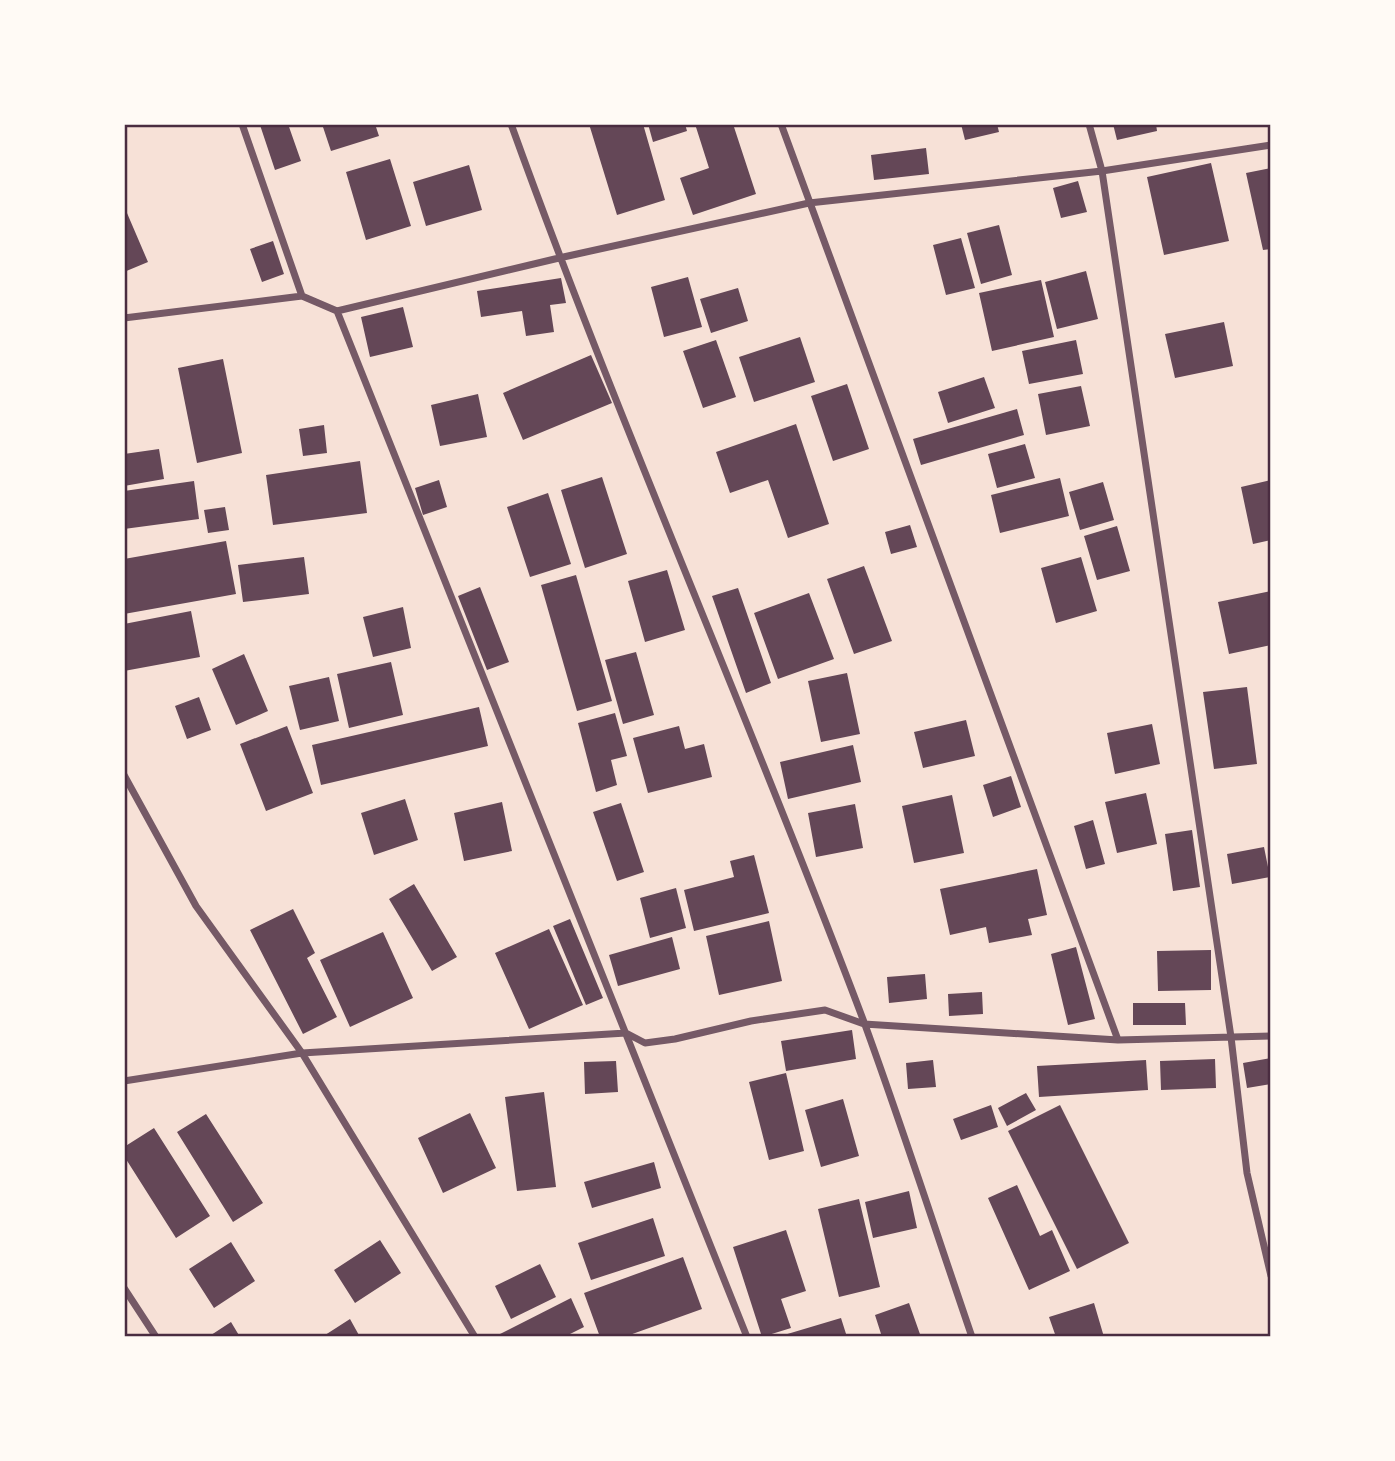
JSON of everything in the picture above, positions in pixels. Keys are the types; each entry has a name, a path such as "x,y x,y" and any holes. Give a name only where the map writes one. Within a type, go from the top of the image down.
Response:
{"street":[{"path":"242,124 302,296"},
{"path":"511,124 559,258 864,1024 972,1337"},
{"path":"781,124 1118,1040"},
{"path":"1089,124 1102,171 1231,1037 1247,1173 1271,1276"},
{"path":"124,318 302,296 337,311 559,258 809,203 1102,171 1271,145"},
{"path":"337,311 747,1337"},
{"path":"124,775 195,906 302,1054 475,1337"},
{"path":"124,1081 302,1054 626,1033 645,1043 675,1039 751,1021 825,1010 864,1024 1118,1040 1271,1036"},
{"path":"124,1288 156,1337"}],"building":[{"path":"288,124 301,161 275,170 260,125"},
{"path":"322,124 375,124 379,136 331,151"},
{"path":"589,124 643,124 665,200 617,215"},
{"path":"648,124 685,124 687,131 653,142"},
{"path":"695,124 733,124 756,194 693,215 680,178 709,168"},
{"path":"961,124 997,124 999,132 965,140"},
{"path":"1113,124 1156,124 1157,131 1117,140"},
{"path":"926,148 929,174 874,180 871,155"},
{"path":"390,159 411,226 366,240 346,172"},
{"path":"1211,163 1229,241 1164,255 1147,177"},
{"path":"469,165 482,210 426,226 413,182"},
{"path":"1271,168 1271,249 1263,250 1246,173"},
{"path":"1078,181 1087,212 1061,218 1053,188"},
{"path":"124,206 148,262 124,272"},
{"path":"999,225 1012,275 981,284 967,233"},
{"path":"961,238 975,288 946,295 933,245"},
{"path":"273,241 284,274 262,282 250,249"},
{"path":"1086,271 1098,319 1057,329 1045,282"},
{"path":"688,277 702,327 664,337 651,287"},
{"path":"561,278 566,303 550,305 554,332 526,336 522,311 481,317 477,291"},
{"path":"1041,280 1054,337 992,351 979,293"},
{"path":"738,288 748,321 711,333 700,299"},
{"path":"403,307 413,347 370,357 361,317"},
{"path":"1224,322 1233,366 1175,378 1165,334"},
{"path":"800,337 815,382 754,402 739,357"},
{"path":"716,340 736,397 703,408 683,351"},
{"path":"1076,340 1083,374 1029,384 1022,351"},
{"path":"591,355 612,403 523,440 503,393"},
{"path":"223,359 242,453 197,463 178,368"},
{"path":"984,377 995,408 948,423 938,392"},
{"path":"847,384 869,449 833,461 811,396"},
{"path":"1081,386 1090,426 1046,435 1038,394"},
{"path":"478,394 487,437 440,446 431,405"},
{"path":"1017,409 1024,435 921,465 913,439"},
{"path":"796,424 829,524 788,538 768,480 730,493 716,452"},
{"path":"324,425 327,453 303,456 299,429"},
{"path":"1025,444 1035,478 997,488 988,454"},
{"path":"159,449 164,479 124,486 124,454"},
{"path":"360,461 367,513 273,525 266,475"},
{"path":"602,477 627,554 585,568 561,490"},
{"path":"1060,478 1069,516 1000,533 991,495"},
{"path":"439,480 447,507 423,515 415,488"},
{"path":"1271,480 1271,540 1253,544 1241,487"},
{"path":"194,481 199,519 124,529 124,491"},
{"path":"1103,482 1114,520 1080,530 1069,492"},
{"path":"548,493 571,564 530,577 507,507"},
{"path":"225,507 229,530 208,533 204,510"},
{"path":"910,525 917,547 891,554 885,532"},
{"path":"1117,526 1130,571 1097,580 1084,536"},
{"path":"226,541 236,594 124,614 124,559"},
{"path":"304,557 309,594 243,602 238,565"},
{"path":"1081,557 1097,611 1056,623 1041,568"},
{"path":"864,566 892,641 854,654 827,579"},
{"path":"667,570 685,630 645,642 628,581"},
{"path":"576,575 612,701 577,711 541,585"},
{"path":"480,587 509,662 487,670 458,596"},
{"path":"738,588 771,683 746,693 712,596"},
{"path":"1271,591 1271,645 1229,654 1218,602"},
{"path":"809,593 834,659 778,679 754,613"},
{"path":"403,607 411,648 373,657 363,617"},
{"path":"191,611 200,657 124,671 124,624"},
{"path":"636,652 654,715 623,724 605,660"},
{"path":"244,654 268,711 236,725 212,669"},
{"path":"391,662 403,715 349,728 337,674"},
{"path":"847,673 860,734 821,742 808,681"},
{"path":"329,677 339,721 300,730 289,686"},
{"path":"1247,687 1257,764 1214,769 1203,692"},
{"path":"199,697 211,730 187,739 175,706"},
{"path":"479,707 488,746 321,785 312,745"},
{"path":"615,713 627,756 611,760 617,785 596,792 578,723"},
{"path":"966,720 975,756 923,768 914,732"},
{"path":"1152,724 1160,764 1115,774 1107,733"},
{"path":"287,726 313,793 266,811 240,744"},
{"path":"679,726 685,749 704,744 712,777 648,793 633,738"},
{"path":"853,745 861,782 788,799 780,762"},
{"path":"1011,776 1021,807 993,817 983,785"},
{"path":"1146,793 1157,844 1117,853 1105,802"},
{"path":"952,795 964,853 914,863 902,806"},
{"path":"405,799 418,840 374,855 361,813"},
{"path":"502,802 512,851 464,861 454,813"},
{"path":"621,803 644,872 617,881 593,812"},
{"path":"855,804 863,848 816,857 808,813"},
{"path":"1093,820 1105,864 1086,869 1074,826"},
{"path":"1192,830 1200,887 1173,891 1165,834"},
{"path":"1264,847 1270,877 1232,884 1227,854"},
{"path":"754,855 769,913 694,931 684,890 734,877 730,861"},
{"path":"1037,869 1047,915 1028,919 1032,935 989,943 986,927 950,935 940,889"},
{"path":"414,884 457,957 432,971 389,899"},
{"path":"676,888 686,928 650,938 640,898"},
{"path":"293,909 315,953 307,958 337,1017 303,1034 250,930"},
{"path":"570,919 603,998 586,1005 553,926"},
{"path":"769,921 782,981 719,995 706,936"},
{"path":"549,929 583,1005 529,1029 495,953"},
{"path":"383,932 413,998 350,1027 320,960"},
{"path":"672,937 680,969 618,986 609,955"},
{"path":"1076,947 1095,1019 1068,1025 1051,954"},
{"path":"1211,950 1211,990 1158,991 1157,951"},
{"path":"925,974 927,999 889,1003 887,977"},
{"path":"982,992 983,1014 949,1016 948,994"},
{"path":"1133,1003 1185,1003 1186,1025 1133,1025"},
{"path":"852,1030 856,1059 786,1071 781,1041"},
{"path":"1271,1058 1271,1084 1247,1088 1243,1063"},
{"path":"1215,1059 1216,1088 1161,1090 1160,1061"},
{"path":"933,1060 936,1087 908,1089 906,1063"},
{"path":"1146,1060 1148,1090 1039,1097 1037,1066"},
{"path":"616,1061 618,1092 585,1094 584,1062"},
{"path":"786,1073 804,1151 769,1160 749,1082"},
{"path":"544,1092 556,1187 517,1191 505,1097"},
{"path":"1026,1093 1036,1110 1007,1126 998,1108"},
{"path":"843,1099 859,1156 821,1167 805,1110"},
{"path":"991,1105 998,1127 961,1140 953,1119"},
{"path":"1060,1105 1129,1243 1077,1269 1008,1131"},
{"path":"470,1113 496,1168 443,1193 418,1138"},
{"path":"206,1114 263,1203 233,1222 177,1132"},
{"path":"154,1128 210,1216 176,1238 124,1156 124,1147"},
{"path":"654,1162 661,1188 592,1208 584,1182"},
{"path":"1017,1185 1040,1236 1052,1230 1070,1271 1029,1290 988,1198"},
{"path":"909,1191 917,1228 873,1238 865,1202"},
{"path":"859,1199 880,1287 839,1297 818,1209"},
{"path":"653,1218 665,1256 591,1280 578,1243"},
{"path":"786,1230 806,1291 781,1299 791,1328 762,1337 733,1247"},
{"path":"380,1240 401,1273 355,1303 334,1270"},
{"path":"231,1242 255,1281 214,1308 189,1269"},
{"path":"683,1257 702,1309 624,1337 600,1337 584,1293"},
{"path":"540,1264 556,1297 511,1319 495,1286"},
{"path":"571,1298 584,1327 564,1337 494,1337"},
{"path":"909,1303 921,1337 882,1337 875,1315"},
{"path":"1094,1303 1104,1337 1056,1337 1049,1317"},
{"path":"841,1318 847,1337 784,1335"},
{"path":"350,1319 360,1337 322,1337"},
{"path":"231,1322 240,1337 208,1337"}]}
